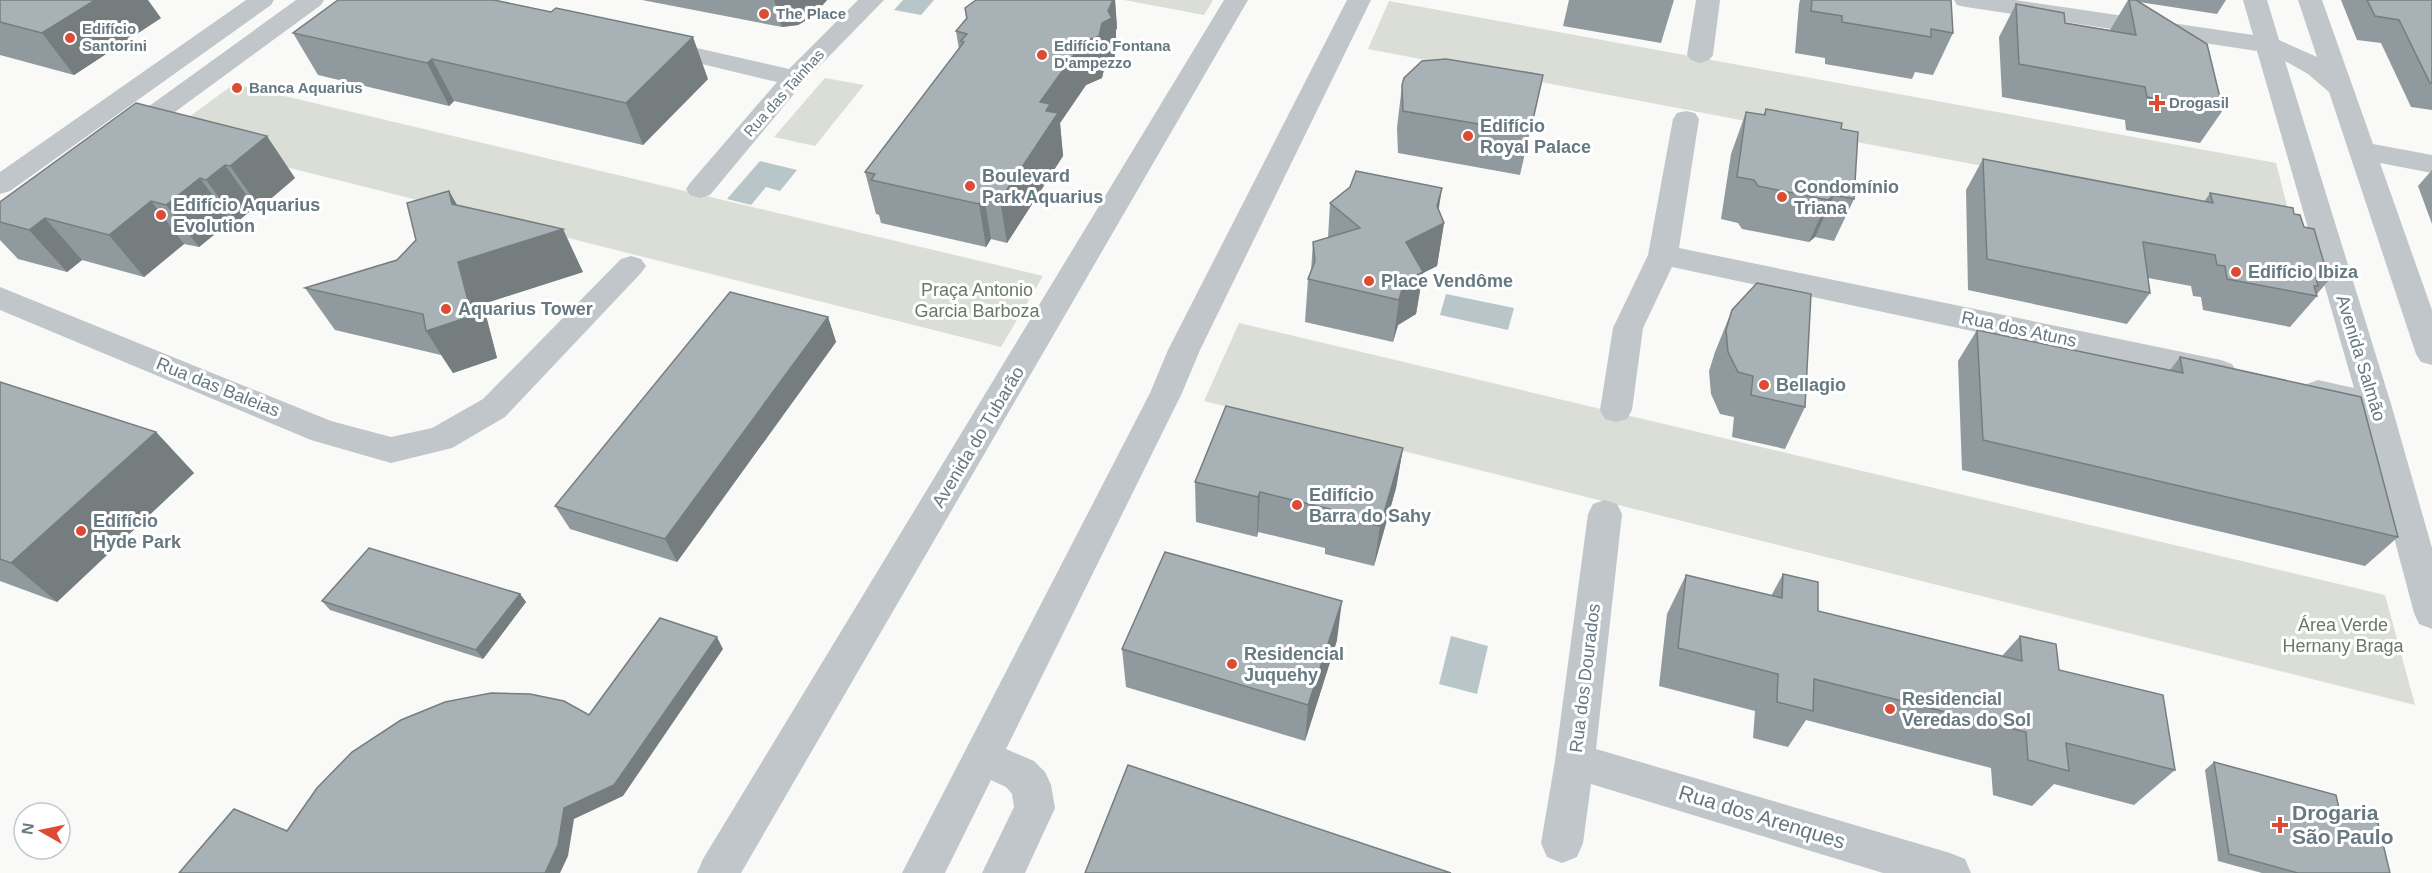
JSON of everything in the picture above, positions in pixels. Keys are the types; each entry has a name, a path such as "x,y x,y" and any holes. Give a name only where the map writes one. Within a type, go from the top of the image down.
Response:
{"street":[{"path":"3,183 262,0"},
{"path":"270,0 304,6"},
{"name":"Rua das Tainhas","path":"700,189 794,78 872,0"},
{"name":"Avenida do Tubarão","path":"718,873 1236,0"},
{"path":"922,873 1166,393 1184,350 1359,0"},
{"path":"1700,56 1708,0"},
{"path":"1966,0 2003,3 2270,45 2302,57 2330,76 2341,90"},
{"name":"Avenida Salmão","path":"2255,0 2375,404 2431,603"},
{"path":"2310,0 2432,354"},
{"path":"102,153 304,6"},
{"path":"635,41 794,78"},
{"path":"1616,410 1628,328 1663,255 1686,119"},
{"path":"2363,151 2432,164"},
{"path":"3,183 36,190"},
{"name":"Rua dos Atuns","path":"1663,255 2247,377"},
{"name":"Rua das Baleias","path":"0,298 323,430 391,450 440,439 494,408 631,266"},
{"path":"2294,387 2375,404"},
{"name":"Rua dos Dourados","path":"1562,843 1575,761 1605,514"},
{"path":"981,757 1020,774 1030,785 1033,796 1035,808 1003,873"},
{"name":"Rua dos Arenques","path":"1575,761 1950,873"}],"green space":[{"path":"1124,0 1213,0 1204,15"},
{"path":"1389,1 2276,163 2292,225 1368,49"},
{"path":"825,78 864,85 815,146 774,137"},
{"name":"Praça Antonio Garcia Barboza","path":"234,84 1043,276 1001,347 163,136"},
{"name":"Área Verde Hernany Braga","path":"1239,323 2385,595 2415,705 1204,401"}],"shaded area":[{"path":"903,0 934,0 921,15 894,10"},
{"path":"760,161 797,170 780,191 766,187 751,205 727,199"},
{"path":"1446,294 1514,308 1508,330 1440,315"},
{"path":"1451,636 1488,646 1477,694 1439,684"}],"building":[{"path":"0,0 95,0 42,33 0,22"},
{"path":"338,0 494,0 551,12 556,8 693,37 626,103 432,59 427,63 293,33"},
{"path":"976,0 1113,0 1108,11 1112,18 1102,23 1099,36 1083,42 1040,102 1050,104 1046,111 1058,113 1000,200 984,197 979,204 871,180 875,174 865,172 964,42 961,41 967,34 956,31 967,18 965,8"},
{"path":"1812,0 1951,0 1953,33 1931,29 1931,37 1842,22 1842,16 1811,11"},
{"path":"2129,0 2136,0 2207,44 2223,110 2147,97 2145,87 2019,64 2016,4 2064,13 2065,23 2136,35"},
{"path":"2367,0 2432,0 2432,83 2399,20 2375,16"},
{"path":"1446,59 1543,75 1530,133 1403,111 1404,78 1422,61"},
{"path":"136,103 267,136 230,166 225,165 206,180 200,178 166,205 151,201 109,235 45,218 29,230 0,222 0,202"},
{"path":"1766,109 1842,123 1841,129 1858,132 1854,199 1834,195 1828,200 1758,186 1754,180 1737,177 1746,112 1765,115"},
{"path":"1983,159 2213,203 2210,193 2293,208 2294,214 2300,215 2304,227 2314,229 2329,280 2316,278 2318,286 2314,286 2317,296 2227,279 2225,266 2217,265 2215,255 2143,242 2150,293 1987,259"},
{"path":"1356,171 1442,188 1437,206 1444,223 1406,242 1423,272 1404,282 1399,300 1308,279 1315,261 1313,242 1360,228 1330,203 1350,187"},
{"path":"449,191 452,204 563,229 458,262 472,316 426,331 423,314 305,288 397,260 416,240 407,203"},
{"path":"1757,283 1811,294 1805,407 1751,395 1753,376 1738,372 1728,352 1726,330 1732,310"},
{"path":"730,292 828,317 665,539 555,506"},
{"path":"1977,330 2183,373 2180,357 2361,397 2398,537 1983,440"},
{"path":"0,382 156,432 11,563 0,559"},
{"path":"1226,406 1403,448 1380,526 1329,514 1330,509 1260,492 1258,497 1195,482"},
{"path":"369,548 520,594 476,650 322,601"},
{"path":"1165,552 1342,601 1308,705 1122,649"},
{"path":"1783,574 1818,582 1818,611 2022,661 2020,636 2056,644 2059,670 2163,695 2175,770 2066,743 2069,771 2028,760 2026,732 1814,679 1813,711 1777,702 1778,674 1678,648 1686,575 1782,598"},
{"path":"660,618 717,637 614,785 564,808 558,845 545,873 179,873 234,809 287,831 317,788 352,752 401,720 445,702 491,693 530,694 564,701 589,715"},
{"name":"Drogaria São Paulo","path":"2214,762 2336,795 2340,813 2378,823 2390,873 2298,873 2229,854"},
{"path":"1128,765 1451,873 1085,873"}],"place":[{"name":"The Place","path":"764,14"},
{"name":"Edifício Santorini","path":"70,38"},
{"name":"Edifício Fontana D'ampezzo","path":"1042,55"},
{"name":"Banca Aquarius","path":"237,88"},
{"name":"Drogasil","path":"2157,103"},
{"name":"Edifício Royal Palace","path":"1468,136"},
{"name":"Boulevard Park Aquarius","path":"970,186"},
{"name":"Condomínio Triana","path":"1782,197"},
{"name":"Edifício Aquarius Evolution","path":"161,215"},
{"name":"Edifício Ibiza","path":"2236,272"},
{"name":"Place Vendôme","path":"1369,281"},
{"name":"Aquarius Tower","path":"446,309"},
{"name":"Bellagio","path":"1764,385"},
{"name":"Edifício Barra do Sahy","path":"1297,505"},
{"name":"Edifício Hyde Park","path":"81,531"},
{"name":"Residencial Juquehy","path":"1232,664"},
{"name":"Residencial Veredas do Sol","path":"1890,709"},
{"name":"Drogaria São Paulo","path":"2280,825"}]}
